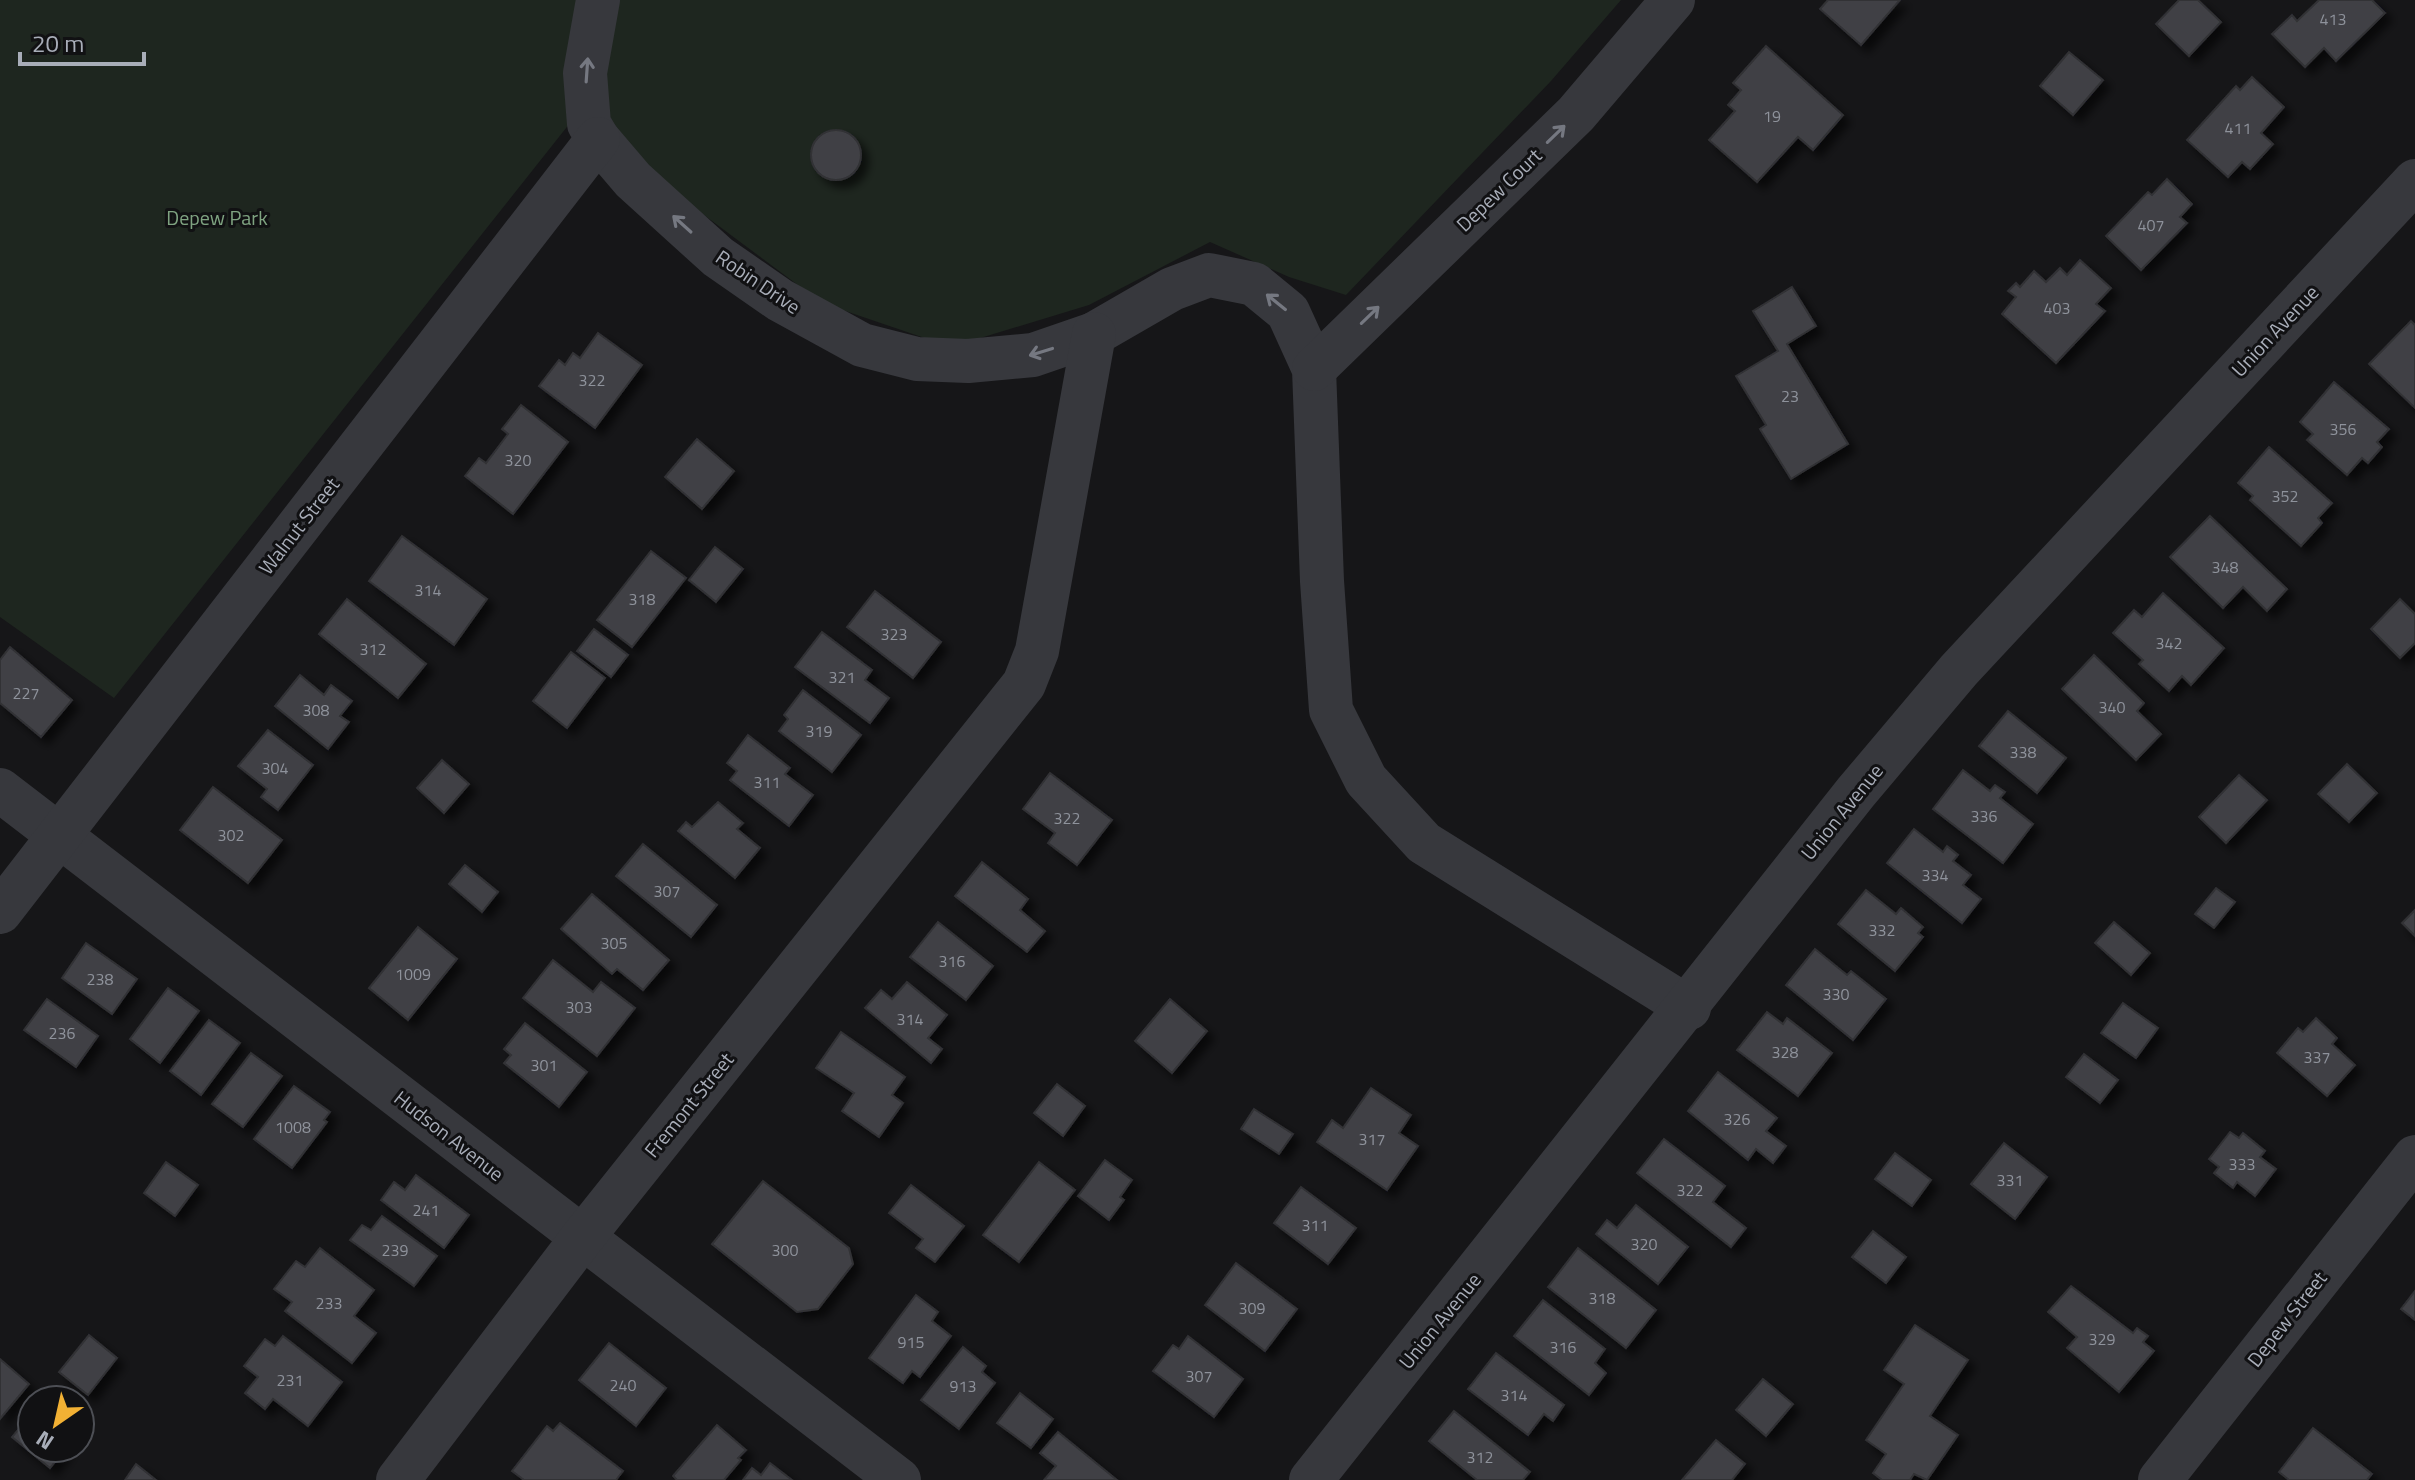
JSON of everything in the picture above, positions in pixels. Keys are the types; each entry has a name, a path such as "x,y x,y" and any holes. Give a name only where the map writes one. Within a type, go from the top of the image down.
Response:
{"street":[{"name":"Robin Drive","path":"598,0 585,73 589,124 598,139 633,180 718,257 780,300 862,345 917,359 968,361 1033,355 1094,334 1172,289 1209,275 1254,284 1288,312 1314,369"},
{"name":"Depew Court","path":"1314,369 1576,114 1673,0"},
{"name":"Walnut Street","path":"0,912 598,139"},
{"name":"Union Avenue","path":"1311,1480 1689,1008 1856,792 1959,670 2406,210"},
{"name":"Fremont Street","path":"398,1480 582,1238 1024,684 1037,651 1094,334"},
{"path":"1314,369 1322,581 1331,710 1366,780 1424,843 1689,1008"},
{"name":"Hudson Avenue","path":"0,790 899,1480"},
{"name":"Depew Street","path":"2160,1480 2415,1157"}],"green space":[{"name":"Depew Park","path":"0,0 1621,0 1551,81 1346,295 1289,277 1210,242 1089,305 951,347 822,303 574,118 114,698 0,617"}],"building":[{"path":"1828,0 1900,0 1861,45 1820,9"},
{"path":"2179,0 2198,0 2221,22 2189,56 2156,24"},
{"path":"2319,0 2372,0 2385,13 2336,61 2324,48 2305,67 2272,34 2292,15 2297,21"},
{"path":"1766,46 1843,115 1813,150 1798,137 1757,182 1709,140 1735,111 1728,105 1741,90 1733,83"},
{"path":"2069,52 2103,80 2073,115 2040,86"},
{"path":"2252,77 2284,107 2261,133 2273,144 2250,169 2242,162 2228,177 2187,140 2236,86 2240,90"},
{"path":"836,130 853,138 861,155 853,172 836,180 819,172 811,155 819,138"},
{"path":"2167,179 2192,204 2180,217 2187,223 2141,270 2106,236 2148,192 2152,195"},
{"path":"2080,260 2111,288 2096,304 2105,311 2056,363 2002,314 2016,297 2008,291 2016,283 2020,287 2034,271 2046,282 2060,268 2067,275"},
{"path":"1792,287 1816,326 1787,344 1848,444 1791,479 1760,429 1766,425 1736,376 1778,351 1753,311"},
{"path":"2411,321 2415,325 2415,408 2369,364"},
{"path":"598,333 642,365 595,428 539,386 559,360 565,365 573,353 580,358"},
{"path":"2334,382 2389,429 2377,442 2382,447 2368,463 2362,458 2347,475 2307,440 2313,434 2300,422"},
{"path":"521,405 568,442 513,514 465,476 479,458 486,463 508,434 502,429"},
{"path":"697,439 734,471 702,509 665,477"},
{"path":"2269,447 2332,503 2318,518 2322,523 2301,546 2250,500 2253,496 2238,483"},
{"path":"2210,516 2287,589 2267,611 2243,587 2223,608 2170,557"},
{"path":"402,536 487,599 454,645 369,581"},
{"path":"715,547 743,569 716,602 689,580"},
{"path":"651,551 686,578 632,647 597,620"},
{"path":"875,591 941,642 913,678 847,627"},
{"path":"2163,593 2224,648 2191,685 2182,676 2169,691 2139,664 2143,660 2113,633 2134,610 2142,617"},
{"path":"347,599 426,664 398,698 319,634"},
{"path":"2400,599 2415,614 2415,643 2400,658 2371,629"},
{"path":"594,629 628,655 611,677 577,651"},
{"path":"822,632 872,670 865,680 889,698 870,723 795,667"},
{"path":"10,647 72,700 41,737 0,703 0,660"},
{"path":"571,652 605,678 567,728 533,701"},
{"path":"2094,655 2144,703 2137,711 2161,734 2136,760 2062,689"},
{"path":"300,675 324,695 331,685 352,701 340,716 349,722 328,749 275,706"},
{"path":"803,690 861,735 832,772 779,731 788,719 784,715"},
{"path":"2008,711 2066,758 2037,793 1979,746"},
{"path":"268,730 313,765 278,810 261,797 267,789 238,766"},
{"path":"748,735 790,768 785,774 813,795 789,826 730,780 737,771 727,763"},
{"path":"442,760 469,784 444,813 417,788"},
{"path":"2347,764 2377,793 2349,822 2318,794"},
{"path":"1963,770 1990,791 1995,785 2005,792 2000,798 2033,824 2003,863 1933,809"},
{"path":"1050,773 1112,820 1077,865 1048,843 1055,833 1023,809"},
{"path":"2239,775 2267,800 2226,843 2199,817"},
{"path":"213,787 282,840 248,883 180,830"},
{"path":"718,802 743,823 737,829 760,848 735,878 678,831 686,822 692,827"},
{"path":"1914,829 1943,852 1947,846 1958,855 1953,861 1971,875 1963,885 1981,899 1962,923 1887,863"},
{"path":"643,844 717,905 691,937 616,876"},
{"path":"982,862 1028,899 1020,910 1045,931 1027,952 955,896"},
{"path":"465,865 498,892 482,912 449,884"},
{"path":"2216,888 2235,902 2214,928 2195,914"},
{"path":"1866,890 1896,914 1901,908 1923,927 1918,933 1923,937 1895,971 1838,924"},
{"path":"592,894 669,960 643,990 617,969 612,974 561,929"},
{"path":"2415,910 2415,936 2402,923"},
{"path":"938,922 993,966 966,1000 910,957"},
{"path":"2114,922 2150,953 2131,975 2095,943"},
{"path":"418,927 457,959 408,1020 369,988"},
{"path":"86,943 137,979 112,1014 62,978"},
{"path":"1815,949 1847,975 1851,971 1886,999 1853,1040 1786,985"},
{"path":"553,960 593,992 601,982 635,1008 597,1056 523,998"},
{"path":"907,982 947,1015 928,1038 942,1049 931,1063 865,1008 881,990 892,999"},
{"path":"168,988 199,1011 160,1063 130,1039"},
{"path":"47,999 98,1036 76,1067 24,1030"},
{"path":"1170,999 1207,1031 1172,1073 1135,1041"},
{"path":"2123,1003 2158,1028 2136,1058 2101,1033"},
{"path":"1767,1012 1783,1024 1787,1018 1832,1053 1798,1096 1737,1050"},
{"path":"2316,1018 2337,1038 2332,1044 2355,1065 2327,1096 2277,1053 2298,1028 2303,1032"},
{"path":"209,1020 240,1043 201,1095 170,1071"},
{"path":"525,1023 587,1072 559,1107 504,1063 511,1055 504,1049"},
{"path":"841,1032 905,1077 892,1095 903,1103 879,1137 842,1111 854,1093 816,1068"},
{"path":"251,1053 282,1076 243,1127 212,1104"},
{"path":"2084,1054 2118,1080 2100,1103 2066,1077"},
{"path":"1718,1072 1777,1118 1766,1131 1786,1146 1773,1163 1756,1149 1748,1160 1688,1111"},
{"path":"1057,1084 1085,1106 1063,1136 1034,1113"},
{"path":"294,1086 330,1112 324,1120 327,1122 292,1168 254,1139"},
{"path":"1371,1088 1411,1115 1399,1133 1418,1146 1387,1190 1317,1142 1332,1120 1343,1128"},
{"path":"1254,1109 1293,1134 1279,1154 1241,1129"},
{"path":"2230,1132 2239,1138 2243,1133 2265,1151 2260,1157 2276,1169 2255,1196 2237,1182 2233,1188 2214,1173 2219,1167 2209,1159"},
{"path":"1664,1139 1725,1186 1713,1202 1746,1228 1731,1247 1637,1173"},
{"path":"2004,1143 2047,1177 2015,1219 1971,1184"},
{"path":"1895,1153 1931,1180 1912,1206 1875,1179"},
{"path":"1105,1160 1132,1180 1120,1197 1124,1200 1109,1220 1078,1196"},
{"path":"166,1162 198,1185 175,1216 144,1193"},
{"path":"1039,1162 1075,1190 1019,1262 983,1235"},
{"path":"416,1175 469,1215 444,1248 381,1200 394,1182 405,1190"},
{"path":"763,1181 849,1248 853,1264 818,1309 797,1312 712,1244"},
{"path":"911,1185 964,1226 935,1262 916,1248 923,1239 889,1213"},
{"path":"1301,1187 1356,1228 1328,1264 1274,1223"},
{"path":"1636,1205 1688,1247 1658,1284 1596,1234 1607,1220 1617,1228"},
{"path":"382,1216 437,1256 414,1286 350,1240 362,1225 371,1230"},
{"path":"1873,1231 1906,1257 1886,1283 1852,1257"},
{"path":"320,1248 374,1290 354,1316 376,1333 352,1363 285,1311 292,1302 274,1289 296,1261 305,1267"},
{"path":"1578,1248 1656,1310 1626,1348 1548,1287"},
{"path":"1236,1263 1297,1309 1265,1351 1205,1305"},
{"path":"2071,1286 2133,1333 2137,1328 2148,1336 2143,1342 2154,1351 2119,1392 2067,1348 2077,1337 2048,1312"},
{"path":"2415,1291 2415,1320 2401,1309"},
{"path":"916,1295 938,1312 932,1321 951,1336 920,1377 912,1371 903,1383 869,1358"},
{"path":"1543,1300 1605,1349 1595,1363 1606,1373 1589,1395 1514,1336"},
{"path":"1915,1325 1968,1360 1930,1416 1958,1435 1927,1480 1914,1474 1910,1480 1882,1480 1873,1473 1886,1454 1866,1440 1904,1384 1884,1370"},
{"path":"89,1335 117,1358 96,1385 74,1384 59,1372"},
{"path":"283,1336 342,1382 308,1426 273,1399 265,1409 245,1393 258,1377 244,1366 265,1339 275,1346"},
{"path":"1188,1336 1243,1379 1214,1417 1153,1371 1173,1345 1179,1349"},
{"path":"609,1343 666,1388 636,1426 579,1380"},
{"path":"963,1347 986,1366 982,1372 995,1383 959,1429 921,1400"},
{"path":"1496,1353 1564,1405 1553,1421 1544,1414 1528,1435 1468,1389"},
{"path":"0,1359 29,1384 16,1384 16,1400 0,1419"},
{"path":"1763,1379 1793,1404 1766,1436 1736,1410"},
{"path":"1020,1393 1053,1419 1031,1448 997,1423"},
{"path":"1454,1411 1530,1472 1523,1480 1477,1480 1429,1441"},
{"path":"560,1423 623,1471 616,1480 524,1480 512,1471 547,1426 553,1431"},
{"path":"717,1425 746,1450 738,1458 741,1460 724,1480 677,1480 673,1476"},
{"path":"2313,1428 2372,1474 2367,1480 2289,1480 2279,1472"},
{"path":"1058,1432 1117,1480 1044,1480 1056,1466 1040,1453"},
{"path":"1716,1440 1745,1464 1732,1480 1682,1480"},
{"path":"770,1463 792,1480 743,1480 752,1468 761,1475"},
{"path":"136,1464 156,1480 125,1480"}]}
